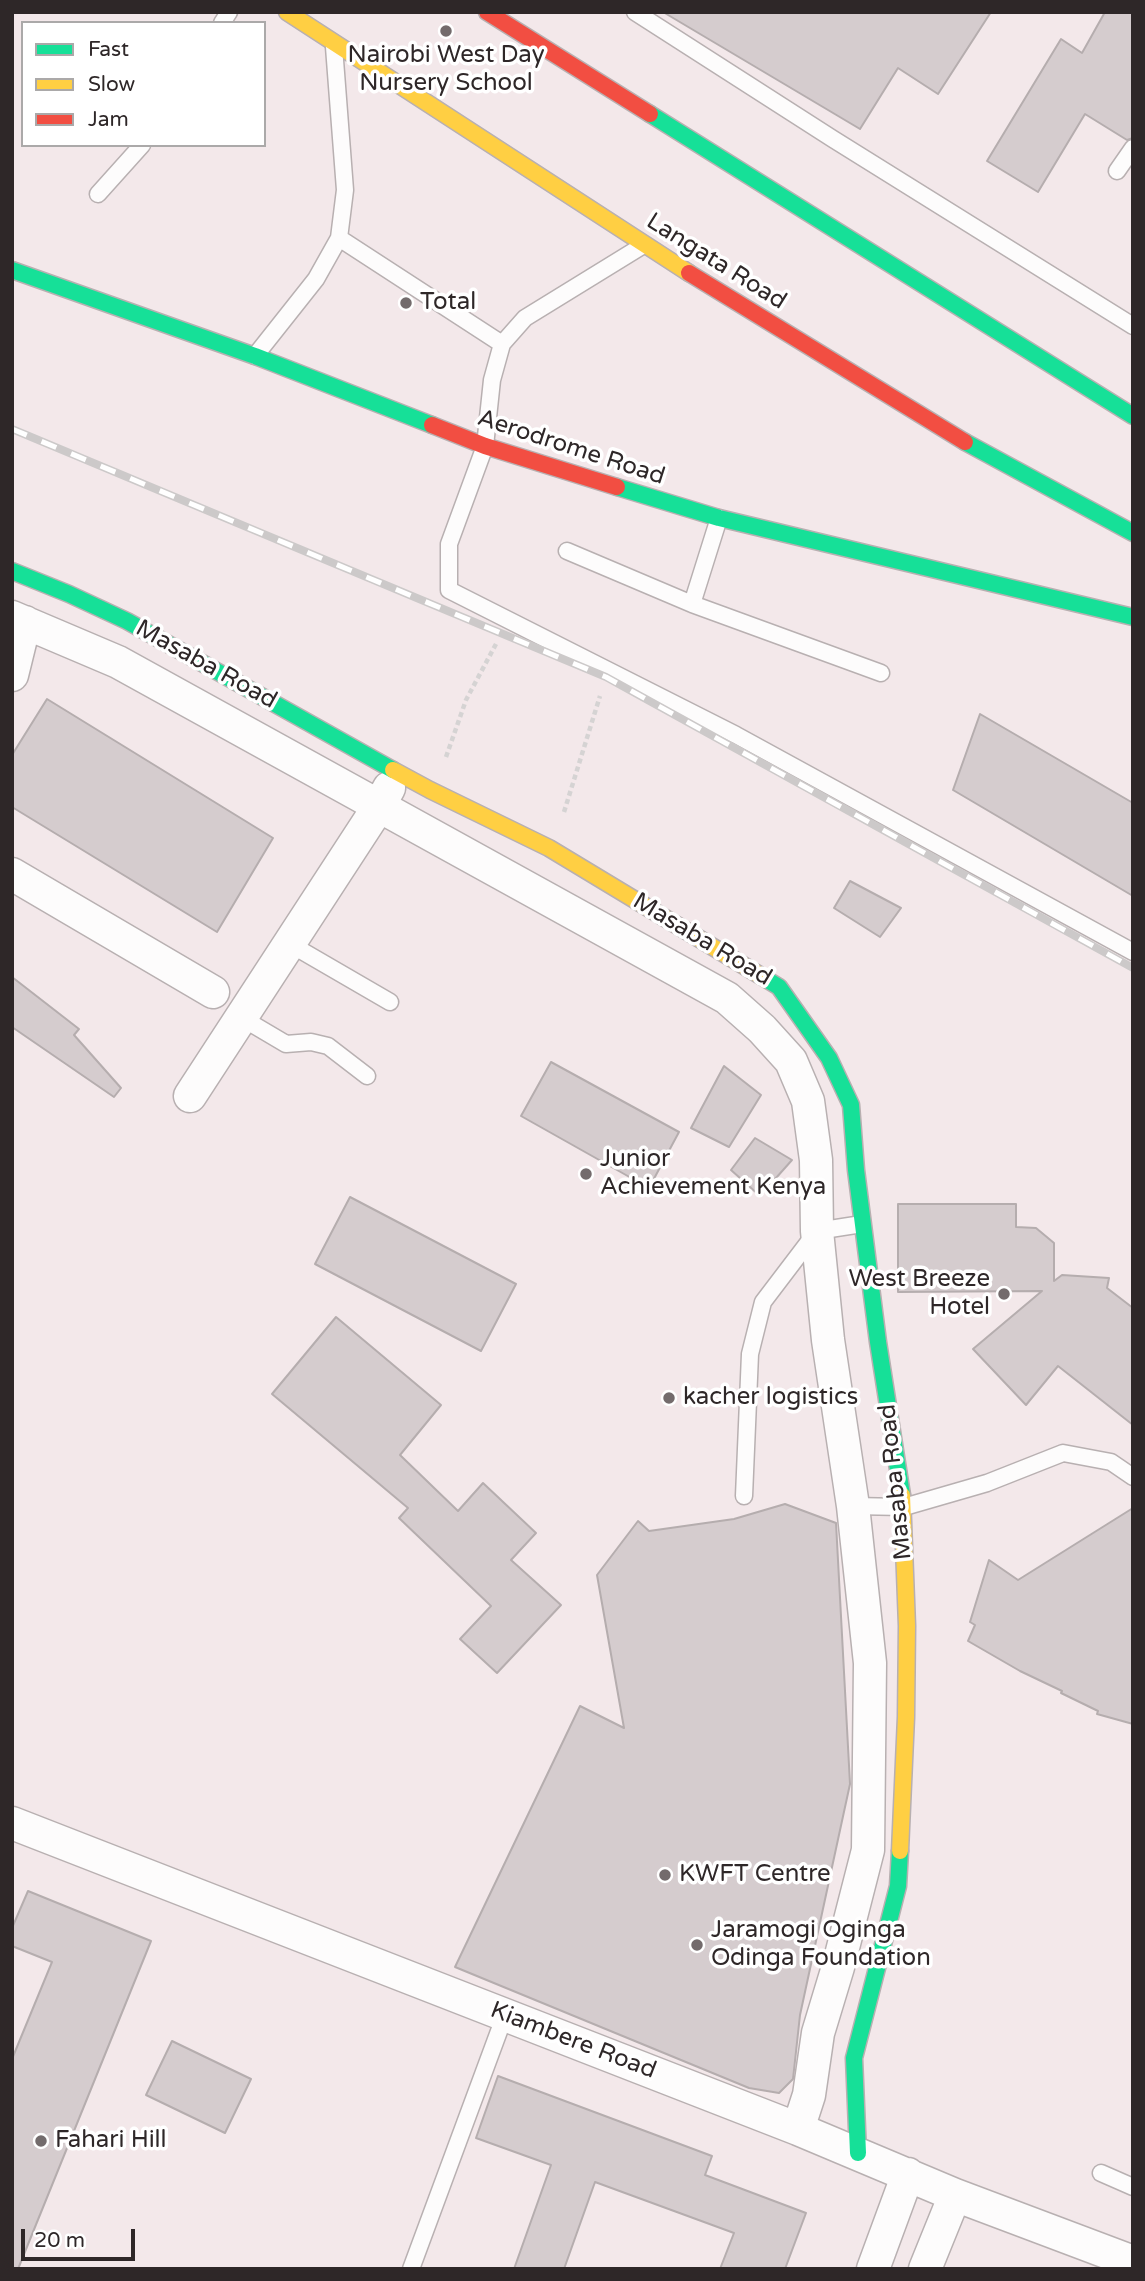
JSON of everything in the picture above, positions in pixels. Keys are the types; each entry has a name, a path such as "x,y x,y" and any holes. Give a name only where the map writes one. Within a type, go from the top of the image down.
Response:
{"main road":[{"name":"Langata Road","path":"288,12 644,245 972,446 1133,533"},
{"path":"487,12 667,126 1004,332 1133,416"},
{"name":"Aerodrome Road","path":"12,270 255,356 485,446 719,519 1133,617"},
{"name":"Masaba Road","path":"12,571 127,621 430,790 549,848 779,987 829,1058 851,1105 878,1342 904,1507 906,1717 898,1886 854,2058 858,2153"}],"street":[{"path":"12,674 19,619"},
{"name":"Masaba Road","path":"19,619 118,662 727,998 762,1029 791,1061 808,1101 816,1160 817,1231 828,1340 853,1506 870,1663 868,1850 818,2032 809,2095 798,2129"},
{"path":"190,1096 379,806 398,771"},
{"path":"12,874 213,992"},
{"path":"828,1340 878,1342"},
{"name":"Kiambere Road","path":"12,1823 798,2129 955,2195 1133,2262"},
{"path":"873,2269 908,2174"},
{"path":"925,2269 955,2195"}],"lane":[{"path":"635,12 1133,326"},
{"path":"255,356 316,279 339,238 345,190 334,43"},
{"path":"99,194 140,147"},
{"path":"1117,171 1133,148"},
{"path":"339,238 502,344"},
{"path":"644,245 525,318 502,344 492,380 485,446 449,544 449,590 736,735 1133,952"},
{"path":"692,604 719,519"},
{"path":"567,551 692,604 881,673"},
{"path":"290,944 390,1002"},
{"path":"242,1018 286,1044 311,1042 328,1046 367,1076"},
{"path":"744,1496 750,1354 763,1303 817,1231 863,1223"},
{"path":"853,1506 904,1507 987,1483 1063,1453 1111,1462 1133,1477"},
{"path":"411,2269 505,2015"},
{"path":"1101,2173 1133,2187"}],"path":[{"path":"430,790 445,759 466,700 502,634 507,619"},
{"path":"549,848 561,823 608,670"}],"building":[{"path":"663,12 991,12 938,94 898,68 860,129"},
{"path":"1105,12 1133,12 1133,138 1127,140 1085,114 1038,192 987,161 1061,39 1082,53"},
{"path":"47,699 273,838 217,932 12,807 12,755"},
{"path":"980,714 1133,803 1133,896 953,790"},
{"path":"850,881 901,908 880,937 834,908"},
{"path":"12,977 79,1029 74,1035 121,1088 114,1097 12,1027"},
{"path":"551,1062 679,1132 649,1188 521,1116"},
{"path":"724,1066 761,1095 729,1147 691,1128"},
{"path":"755,1138 792,1160 760,1196 731,1170"},
{"path":"350,1197 516,1284 481,1351 315,1264"},
{"path":"898,1204 1016,1204 1016,1227 1036,1228 1054,1243 1054,1281 1062,1275 1109,1278 1107,1288 1133,1308 1133,1425 1058,1366 1026,1405 973,1349 1042,1291 898,1292"},
{"path":"336,1317 441,1405 400,1455 458,1511 483,1483 536,1533 511,1560 561,1605 497,1673 460,1639 491,1606 399,1518 408,1508 272,1394"},
{"name":"KWFT Centre","path":"785,1504 836,1523 850,1784 800,2015 793,2079 779,2093 749,2088 455,1967 580,1706 624,1728 597,1575 638,1521 649,1531 734,1519"},
{"path":"1133,1508 1133,1724 1097,1714 1098,1711 968,1641 975,1625 970,1622 989,1560 1018,1580"},
{"name":"Fahari Hill","path":"28,1891 151,1941 18,2269 12,2269 12,2059 52,1962 12,1946 12,1928"},
{"path":"172,2041 251,2079 225,2133 146,2095"},
{"path":"498,2076 712,2156 705,2175 806,2213 785,2269 720,2269 734,2233 595,2182 564,2269 514,2269 551,2165 476,2138"}],"railway":[{"path":"12,429 606,677 1133,968"}],"traffic: fast":[{"path":"650,114 1133,416"},
{"path":"12,270 255,356 432,425"},
{"path":"965,442 1133,533"},
{"path":"617,487 719,518 1133,617"},
{"path":"12,571 127,621 393,770"},
{"path":"761,976 779,987 829,1058 851,1105 856,1170 878,1342 902,1495"},
{"path":"858,2153 854,2058 898,1886 900,1851"}],"traffic: slow":[{"path":"287,12 689,273"},
{"path":"393,770 549,848 761,976"},
{"path":"900,1851 907,1626 902,1495"}],"traffic: jam":[{"path":"487,12 650,114"},
{"path":"689,273 965,442"},
{"path":"432,425 485,446 617,487"}],"place":[{"name":"Nairobi West Day Nursery School","path":"446,31"},
{"name":"Total","path":"406,303"},
{"name":"Junior Achievement Kenya","path":"586,1174"},
{"name":"West Breeze Hotel","path":"1004,1294"},
{"name":"kacher logistics","path":"669,1398"},
{"name":"KWFT Centre","path":"665,1875"},
{"name":"Jaramogi Oginga Odinga Foundation","path":"697,1945"},
{"name":"Fahari Hill","path":"41,2141"}]}
